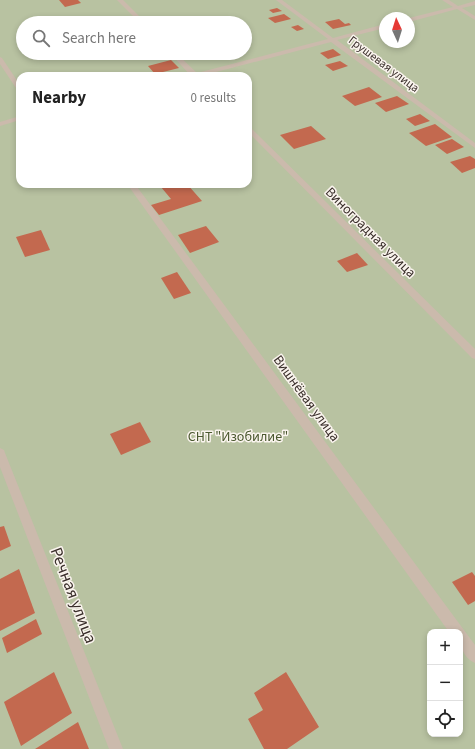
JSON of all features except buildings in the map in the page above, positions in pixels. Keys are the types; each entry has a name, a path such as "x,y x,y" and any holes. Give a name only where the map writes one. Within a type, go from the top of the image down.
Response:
{"street":[{"path":"120,0 136,16"},
{"name":"Грушевая улица","path":"279,0 475,146"},
{"path":"445,0 475,18"},
{"path":"415,19 475,3"},
{"path":"210,72 379,27"},
{"path":"0,60 16,84"},
{"path":"180,60 191,72"},
{"path":"0,124 16,119"},
{"name":"Виноградная улица","path":"252,132 475,355"},
{"name":"Вишнёвая улица","path":"134,188 455,629"},
{"name":"Речная улица","path":"0,453 116,749"},
{"path":"463,640 475,656"}],"green space":[{"name":"СНТ \"Изобилие\"","path":"0,0 475,0 475,749 0,749"}]}
